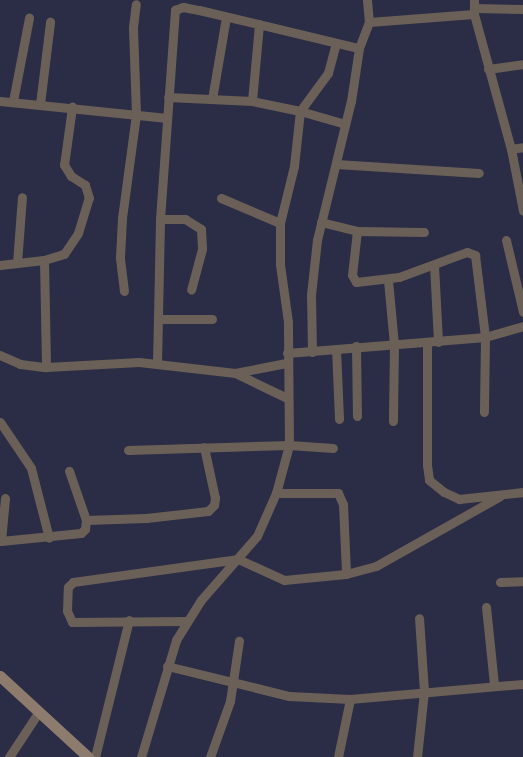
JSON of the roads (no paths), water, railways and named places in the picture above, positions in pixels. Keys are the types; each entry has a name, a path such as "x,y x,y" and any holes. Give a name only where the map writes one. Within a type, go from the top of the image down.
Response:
{"main road":[{"path":"0,676 38,713 88,757"}],"street":[{"path":"312,352 312,276 321,222 346,124 360,48 369,22 367,0"},
{"path":"124,291 120,257 122,218 136,114 133,28 136,4"},
{"path":"157,364 160,319 160,219 172,20 178,4 226,17 360,48"},
{"path":"369,22 474,7 523,9"},
{"path":"474,7 488,69 511,149 521,193 523,211"},
{"path":"212,99 226,17"},
{"path":"13,101 29,18"},
{"path":"40,104 50,22"},
{"path":"252,101 259,24"},
{"path":"141,757 167,666 186,620 257,536 276,493 289,445 286,363 287,315 280,264 280,223 294,166 300,111 328,73 336,43"},
{"path":"488,69 523,64"},
{"path":"168,96 252,101 300,111 346,124"},
{"path":"0,101 72,107 167,118"},
{"path":"0,264 44,260 69,250 87,206 87,190 71,176 64,165 72,107"},
{"path":"511,149 523,147"},
{"path":"336,164 479,173"},
{"path":"18,262 22,197"},
{"path":"221,198 280,223"},
{"path":"160,219 185,219 201,229 202,249 191,290"},
{"path":"321,222 357,231 424,232"},
{"path":"357,231 352,280 367,282 388,280 434,266 466,252 475,255 485,337 484,412"},
{"path":"506,240 523,312"},
{"path":"44,260 46,367"},
{"path":"434,266 438,342"},
{"path":"388,280 394,345 393,421"},
{"path":"160,319 212,319"},
{"path":"287,353 312,352 356,346 438,342 485,337 523,326"},
{"path":"427,342 427,465 429,480 444,492 458,499 500,496 523,492"},
{"path":"356,346 357,416"},
{"path":"336,348 339,419"},
{"path":"0,355 20,364 46,367 116,362 157,364 235,373 286,363"},
{"path":"235,373 287,398"},
{"path":"2,427 31,468 49,538"},
{"path":"128,450 289,445 333,448"},
{"path":"86,520 146,518 208,511 214,505 215,498 204,447"},
{"path":"5,498 1,541 49,538 81,533 85,529 86,520 69,471"},
{"path":"276,493 338,493 343,504 346,574"},
{"path":"186,620 72,622 67,611 68,586 73,582 238,559 284,580 346,574 384,561 500,496"},
{"path":"500,582 523,581"},
{"path":"486,607 494,685"},
{"path":"417,757 424,691 419,618"},
{"path":"95,757 129,620"},
{"path":"210,757 233,683 240,641"},
{"path":"167,666 289,696 350,699 424,691 523,684"},
{"path":"338,757 350,699"},
{"path":"9,757 38,713"}]}
